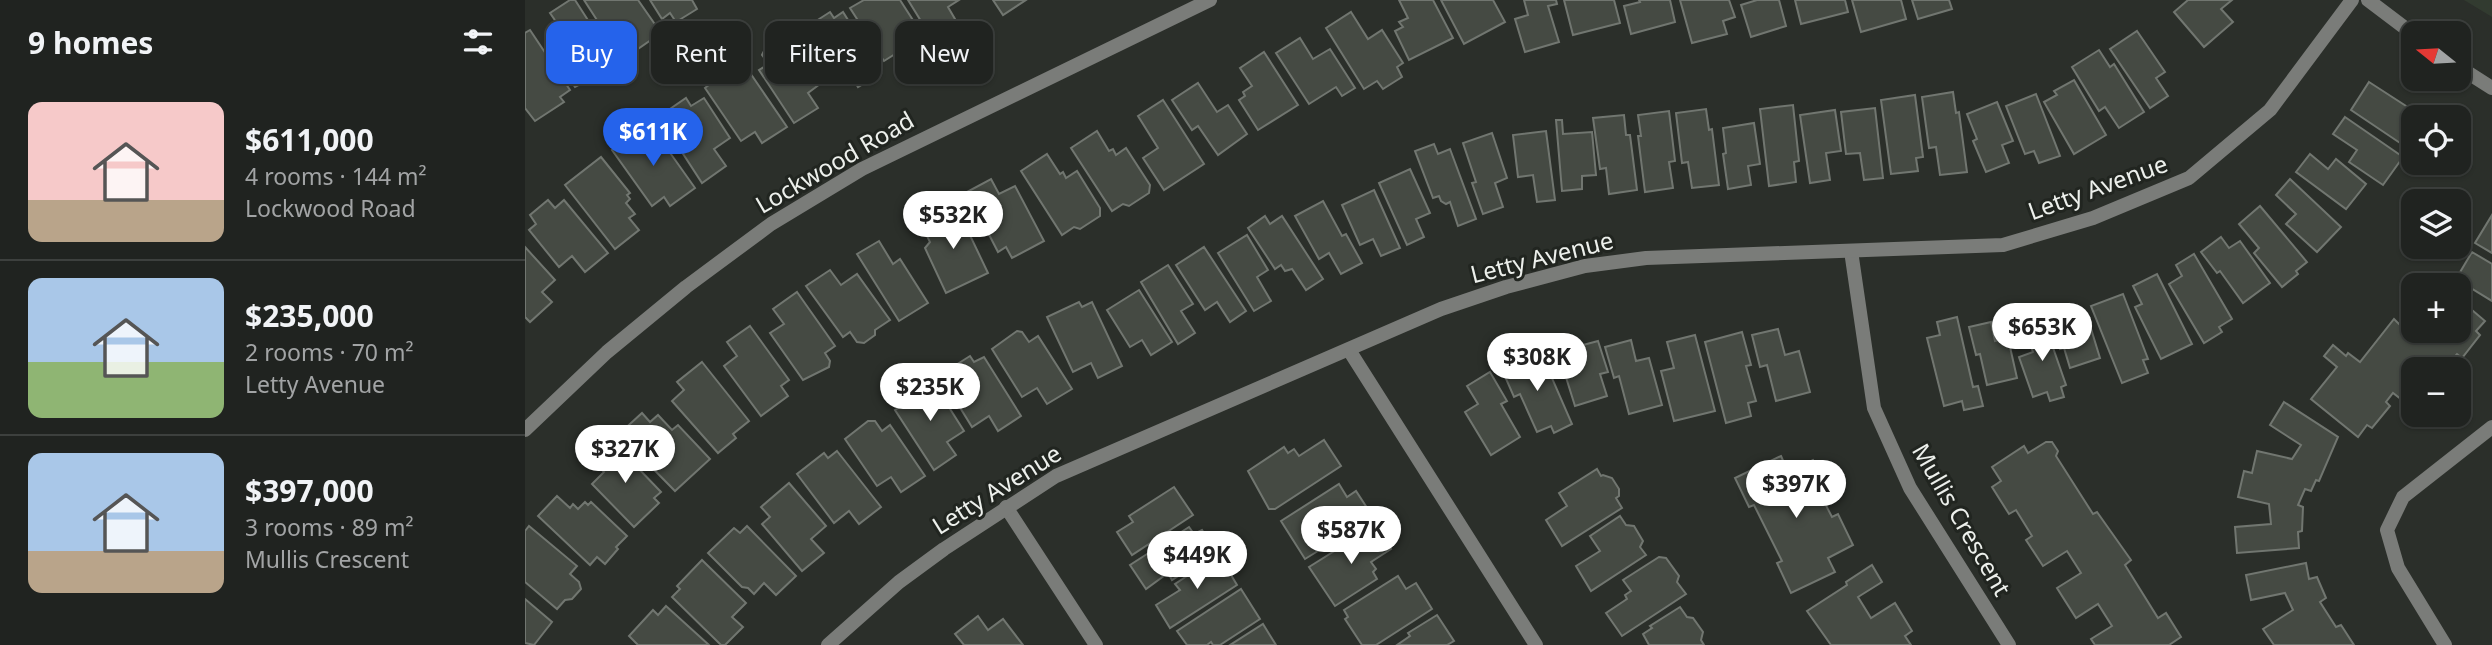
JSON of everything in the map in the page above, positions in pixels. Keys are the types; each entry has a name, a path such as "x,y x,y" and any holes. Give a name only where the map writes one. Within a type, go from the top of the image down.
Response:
{"street":[{"name":"Lockwood Road","path":"525,430 607,352 686,287 771,224 862,169 1210,0"},
{"name":"Letty Avenue","path":"828,645 899,582 1006,507 1056,476 1441,309 1585,266 1646,258 2003,245 2093,218 2189,178 2270,110 2352,0"},
{"path":"2368,0 2401,25"},
{"path":"2471,75 2492,88"},
{"name":"Mullis Crescent","path":"1851,251 1874,408 1910,488 2009,645"},
{"path":"1349,350 1536,645"},
{"path":"2445,645 2398,568 2387,530 2403,498 2492,427"},
{"path":"1006,507 1096,645"}],"shaded area":[{"path":"2464,0 2492,0 2492,17"}],"building":[{"path":"570,0 575,0 588,21 556,21 550,13"},
{"path":"584,0 638,0 653,21 651,40 637,50 637,21 598,21"},
{"path":"650,0 692,0 697,9 678,21 670,13 662,19"},
{"path":"864,0 900,0 914,21 895,21 895,54 884,61 881,56 881,21 858,21 850,8"},
{"path":"908,0 959,0 948,7 956,21 921,21"},
{"path":"993,0 1026,0 1003,15"},
{"path":"1399,0 1433,0 1453,38 1409,60 1395,31 1403,27 1399,22 1408,18"},
{"path":"1441,0 1493,0 1505,22 1464,44"},
{"path":"1524,0 1556,0 1557,4 1548,6 1559,42 1525,52 1515,19 1528,15"},
{"path":"1564,0 1614,0 1620,23 1573,35"},
{"path":"1639,0 1670,0 1675,22 1631,34 1624,6 1640,2"},
{"path":"1680,0 1729,0 1735,17 1723,21 1727,34 1692,43"},
{"path":"1757,0 1779,0 1786,26 1751,37 1741,5"},
{"path":"1795,0 1845,0 1848,12 1801,24"},
{"path":"1852,0 1901,0 1906,19 1861,32"},
{"path":"1912,0 1949,0 1952,9 1918,19"},
{"path":"2188,0 2232,0 2221,9 2233,22 2204,47 2174,12"},
{"path":"830,12 834,18 843,12 849,21 816,21"},
{"path":"1351,12 1368,39 1382,30 1403,63 1397,67 1402,77 1383,89 1377,81 1364,89 1326,28"},
{"path":"530,30 546,54 546,84 566,84 570,90 560,97 564,102 535,121 525,108 525,33"},
{"path":"2137,31 2165,72 2156,78 2168,96 2150,108 2110,49"},
{"path":"1300,38 1313,59 1330,49 1355,88 1342,96 1336,87 1309,104 1276,53"},
{"path":"2099,50 2110,67 2114,64 2144,112 2119,128 2105,107 2099,111 2072,67"},
{"path":"1264,52 1298,105 1258,130 1239,100 1245,96 1243,92 1252,86 1240,68"},
{"path":"765,66 765,79 759,70"},
{"path":"751,74 787,127 762,143 755,132 741,141 705,88 710,84 751,84"},
{"path":"2074,80 2106,135 2074,154 2044,102 2057,95 2054,91"},
{"path":"2369,82 2404,105 2401,105 2401,144 2351,110"},
{"path":"1198,83 1217,112 1228,105 1247,134 1218,155 1198,126 1192,130 1172,100"},
{"path":"768,84 820,84 808,93 818,108 794,123"},
{"path":"1953,92 1956,113 1959,112 1967,172 1940,175 1936,147 1929,148 1922,97"},
{"path":"2036,94 2060,156 2039,163 2034,151 2025,154 2006,106"},
{"path":"1915,95 1923,157 1916,158 1918,171 1891,174 1881,100"},
{"path":"686,98 691,106 704,98 730,138 714,149 726,166 702,183 665,126 673,121 667,111"},
{"path":"1163,100 1204,164 1164,190 1143,158 1158,148 1138,116"},
{"path":"1997,102 2013,141 2002,145 2009,163 1986,172 1973,141 1977,139 1967,114"},
{"path":"1793,105 1799,161 1794,162 1796,182 1769,186 1760,109"},
{"path":"1875,108 1883,178 1864,180 1860,153 1846,154 1841,112"},
{"path":"1706,109 1709,130 1712,129 1719,185 1692,188 1688,162 1682,163 1676,113"},
{"path":"1835,110 1841,151 1826,153 1830,180 1810,183 1800,115"},
{"path":"1669,111 1675,161 1669,162 1673,188 1645,192 1638,115"},
{"path":"1624,115 1626,135 1630,135 1637,190 1609,194 1606,168 1600,169 1593,118"},
{"path":"2345,117 2401,156 2401,160 2383,185 2349,162 2357,150 2333,134"},
{"path":"1556,120 1562,120 1563,134 1592,132 1596,175 1582,176 1582,189 1562,191"},
{"path":"1754,123 1760,164 1748,166 1751,185 1728,189 1723,154 1726,153 1723,128"},
{"path":"651,126 695,188 670,206 664,197 652,206 612,150"},
{"path":"1097,131 1109,151 1113,149 1116,155 1126,148 1150,185 1149,193 1129,206 1123,204 1112,211 1071,148"},
{"path":"1546,131 1555,200 1537,202 1533,175 1518,177 1513,135"},
{"path":"1492,133 1507,178 1495,183 1503,207 1483,214 1472,183 1476,182 1463,143"},
{"path":"1434,144 1438,154 1450,149 1476,219 1458,226 1450,202 1446,204 1439,196 1433,198 1415,151"},
{"path":"1047,154 1060,174 1063,172 1066,178 1077,171 1100,208 1100,216 1080,229 1074,227 1062,235 1021,171"},
{"path":"2310,154 2328,169 2336,159 2366,184 2346,209 2296,172"},
{"path":"601,157 630,193 627,195 630,199 626,203 635,214 629,218 639,230 615,249 565,185"},
{"path":"1410,169 1430,213 1416,219 1424,237 1407,245 1379,183"},
{"path":"991,179 999,194 1015,186 1044,241 1012,258 1006,247 998,252 967,192"},
{"path":"2290,179 2341,227 2317,252 2286,224 2296,214 2276,195"},
{"path":"1374,190 1400,248 1381,256 1373,239 1360,245 1342,205"},
{"path":"548,200 555,208 564,200 608,253 585,272 572,256 559,267 529,230 536,224 530,215"},
{"path":"1323,201 1342,236 1346,234 1362,263 1341,274 1329,253 1319,259 1295,216"},
{"path":"956,206 988,273 946,293 925,248 930,242 927,236 934,232 928,219"},
{"path":"2260,206 2307,262 2296,271 2298,274 2282,287 2254,253 2259,248 2239,224"},
{"path":"2492,215 2492,253 2475,243"},
{"path":"1265,216 1270,224 1282,216 1323,279 1306,290 1292,269 1285,271 1281,265 1275,269 1248,228"},
{"path":"1247,235 1268,270 1257,277 1271,301 1254,311 1218,253"},
{"path":"2221,237 2229,248 2240,241 2270,283 2243,303 2220,271 2217,273 2201,252"},
{"path":"879,241 893,264 900,259 928,303 899,321 857,254"},
{"path":"525,247 555,280 542,292 552,302 530,322 525,317"},
{"path":"1204,247 1246,311 1230,322 1217,302 1205,310 1176,265"},
{"path":"2194,254 2232,319 2219,327 2222,332 2204,343 2169,284 2182,276 2176,265"},
{"path":"2471,254 2492,264 2492,301 2471,288 2471,273 2460,273 2468,259 2471,259"},
{"path":"1168,265 1193,304 1181,311 1195,333 1178,344 1141,282"},
{"path":"830,270 841,285 857,274 890,320 875,330 875,335 864,343 857,342 850,332 843,337 806,286"},
{"path":"2157,274 2192,344 2161,359 2135,307 2142,304 2133,286"},
{"path":"1139,290 1172,342 1151,355 1142,340 1130,347 1107,310"},
{"path":"797,292 835,346 825,353 830,361 829,367 803,380 770,333 784,324 773,309"},
{"path":"2123,294 2148,359 2143,360 2148,373 2122,383 2091,306"},
{"path":"1079,302 1082,307 1092,302 1122,366 1098,378 1091,363 1073,372 1047,317"},
{"path":"2069,304 2075,323 2088,319 2100,358 2070,368 2064,348 2060,349 2048,310"},
{"path":"2471,309 2485,321 2476,331 2480,335 2463,357 2457,354 2454,357 2401,357 2401,399 2393,393 2386,402 2390,406 2372,428 2367,425 2358,437 2311,399 2337,367 2324,356 2333,345 2346,356 2348,353 2360,362 2394,319 2400,325 2401,343 2471,343"},
{"path":"1957,317 1973,387 1978,386 1983,406 1964,410 1962,401 1944,406 1927,338 1940,335 1937,322"},
{"path":"2043,319 2066,385 2061,387 2064,397 2050,401 2047,392 2033,397 2019,357 2033,352 2023,325"},
{"path":"1991,322 1995,341 2008,338 2017,378 1987,385 1980,354 1976,355 1969,327"},
{"path":"750,326 789,380 781,386 788,396 761,416 724,366 737,356 727,342"},
{"path":"1778,329 1785,355 1799,351 1810,392 1776,401 1767,365 1760,367 1752,335"},
{"path":"1017,331 1022,332 1029,342 1038,336 1072,389 1047,404 1037,388 1022,397 992,349"},
{"path":"1742,332 1751,365 1746,366 1756,401 1748,403 1751,416 1726,423 1705,342"},
{"path":"1695,335 1715,411 1674,421 1661,371 1674,368 1667,342"},
{"path":"1631,340 1636,361 1649,358 1662,405 1629,414 1619,376 1614,378 1605,347"},
{"path":"1598,341 1608,372 1600,374 1607,396 1575,406 1559,355 1573,351 1572,348"},
{"path":"1526,354 1532,368 1545,362 1572,424 1554,433 1551,426 1537,432 1520,394 1514,397 1500,365"},
{"path":"970,356 974,362 984,357 1021,416 998,431 989,416 972,427 940,375"},
{"path":"702,362 749,421 733,434 736,438 718,453 672,401 684,390 677,382"},
{"path":"1490,372 1507,401 1501,404 1520,437 1491,455 1465,412 1478,404 1467,386"},
{"path":"931,379 964,431 947,442 956,455 934,470 895,410 905,404 901,399"},
{"path":"2284,402 2338,437 2319,481 2316,480 2311,491 2305,489 2298,505 2303,507 2302,531 2298,532 2299,548 2237,553 2235,527 2271,524 2269,504 2238,497 2244,471 2252,473 2257,451 2292,459 2301,445 2270,425"},
{"path":"642,413 650,422 658,415 672,430 678,425 710,459 675,491 619,434"},
{"path":"868,421 875,421 882,431 890,425 925,476 901,492 891,477 877,486 845,439"},
{"path":"1324,440 1341,466 1275,509 1269,509 1248,471 1284,447 1288,453 1294,449 1299,456"},
{"path":"613,442 661,492 654,498 659,503 634,527 592,484 604,472 593,461"},
{"path":"2046,442 2052,442 2058,451 2056,456 2093,514 2097,512 2131,560 2125,565 2158,618 2166,613 2181,637 2169,645 2095,645 2091,639 2112,626 2098,604 2076,618 2057,588 2081,573 2067,551 2043,566 2026,540 2032,536 2016,510 2009,514 1992,487 2001,481 1992,467 2024,446 2028,453"},
{"path":"837,451 881,507 859,524 849,511 834,523 797,474 824,453 828,458"},
{"path":"1781,456 1788,472 1813,460 1827,490 1820,494 1832,517 1838,514 1853,545 1828,558 1835,572 1791,593 1777,563 1782,561 1754,505 1749,507 1735,478"},
{"path":"1597,469 1601,476 1612,478 1619,489 1619,496 1616,498 1622,508 1562,546 1546,520 1567,506 1559,493"},
{"path":"789,483 826,526 811,539 824,553 802,571 762,524 770,517 761,507"},
{"path":"1339,484 1347,497 1356,491 1373,517 1305,559 1281,521"},
{"path":"1174,487 1193,515 1132,555 1117,532 1133,522 1129,516"},
{"path":"557,496 570,508 573,504 578,509 585,502 588,505 591,502 627,536 605,564 597,557 590,565 538,516"},
{"path":"1620,516 1626,525 1634,526 1643,541 1640,547 1646,555 1591,591 1576,566 1600,551 1590,536"},
{"path":"1376,525 1391,549 1371,562 1376,569 1373,572 1377,579 1335,606 1309,567"},
{"path":"529,526 577,566 570,574 579,582 581,589 557,609 525,582 525,531"},
{"path":"747,526 796,576 776,595 764,583 754,594 748,588 742,587 708,553 734,528 740,533"},
{"path":"1189,527 1194,534 1202,530 1212,545 1204,549 1209,556 1172,580 1168,573 1146,589 1130,565"},
{"path":"1219,555 1237,585 1170,628 1156,605 1180,590 1175,584"},
{"path":"1659,557 1666,558 1679,576 1677,582 1686,594 1622,636 1606,613 1627,599 1625,595 1631,591 1623,580"},
{"path":"702,560 746,603 732,617 743,627 725,645 721,645 672,597 680,589 677,586"},
{"path":"2306,563 2309,579 2317,577 2326,598 2320,602 2336,627 2341,625 2354,645 2274,645 2263,629 2293,610 2285,593 2251,600 2246,575"},
{"path":"1872,565 1882,582 1858,597 1871,618 1895,603 1912,631 1905,636 1911,645 1831,645 1807,611"},
{"path":"1398,576 1406,589 1416,583 1432,609 1376,645 1362,645 1345,619 1348,617 1344,610"},
{"path":"1241,589 1260,619 1220,645 1213,645 1211,642 1207,645 1187,645 1177,631"},
{"path":"525,599 552,622 534,645 525,643"},
{"path":"666,606 709,645 638,645 629,636 653,610 658,615"},
{"path":"1680,607 1687,617 1693,618 1703,632 1701,640 1704,645 1649,645 1643,634 1652,628 1650,626"},
{"path":"1437,615 1454,641 1447,645 1397,645 1410,636 1408,633"},
{"path":"978,616 988,630 1003,619 1023,645 964,645 955,634"},
{"path":"1263,624 1276,645 1230,645"}]}
